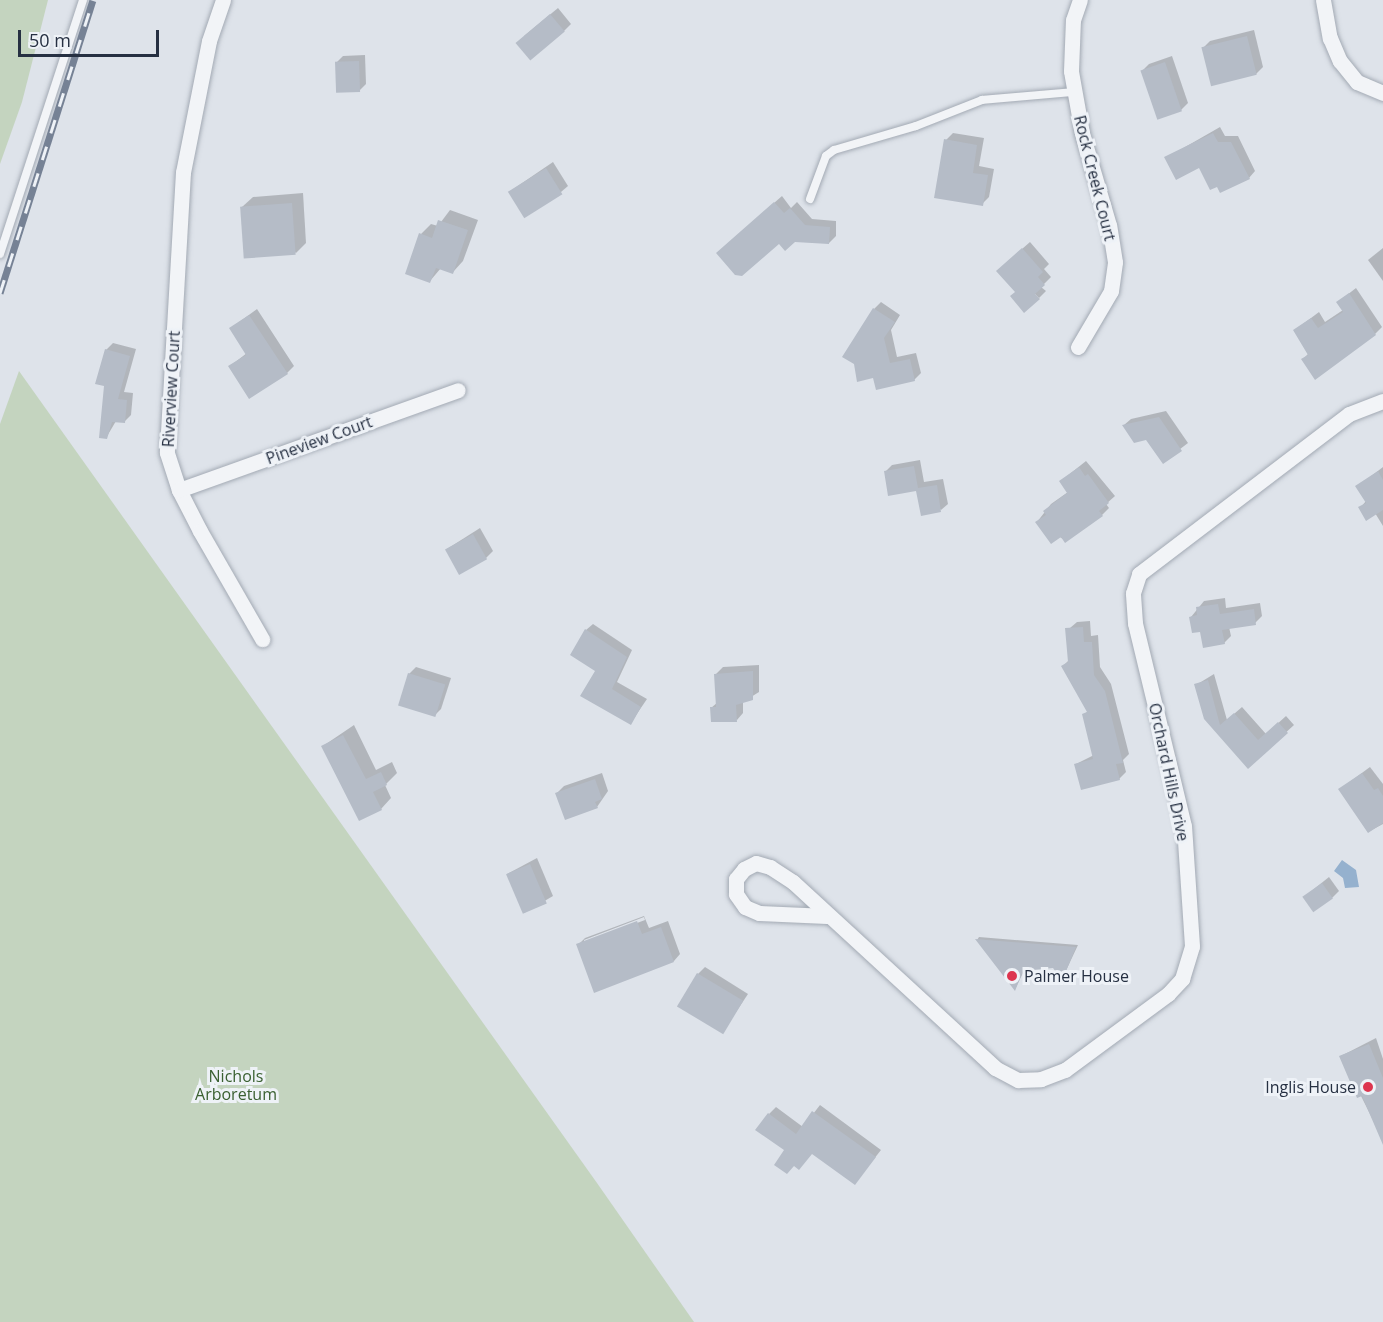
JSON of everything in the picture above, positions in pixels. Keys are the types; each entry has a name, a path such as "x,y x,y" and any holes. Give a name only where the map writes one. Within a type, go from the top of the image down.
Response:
{"street":[{"name":"Riverview Court","path":"223,0 209,41 183,172 167,453 179,490 262,639"},
{"name":"Rock Creek Court","path":"1078,347 1112,291 1115,262 1074,92 1071,70 1073,20 1080,0"},
{"path":"1323,0 1330,38 1340,61 1357,82 1383,93"},
{"name":"Pineview Court","path":"179,490 458,390"},
{"name":"Orchard Hills Drive","path":"827,916 759,913 745,907 736,894 736,879 744,869 756,863 770,867 793,882 827,916 919,994 995,1068 1018,1080 1041,1079 1065,1070 1168,994 1182,979 1192,946 1184,826 1135,623 1133,593 1139,574 1349,414 1383,401"}],"lane":[{"path":"0,254 83,0"},
{"path":"810,199 826,156 834,150 916,126 982,100 1074,92"}],"green space":[{"path":"0,0 48,0 22,102 0,164"},
{"name":"Nichols Arboretum","path":"19,371 694,1322 0,1322 0,424"}],"water":[{"path":"1342,860 1356,870 1359,887 1345,888 1343,878 1334,871"}],"building":[{"path":"550,14 565,32 530,61 516,43"},
{"path":"1247,36 1257,75 1211,86 1201,47"},
{"path":"359,61 360,92 336,93 335,62"},
{"path":"1165,62 1182,111 1157,120 1140,70"},
{"path":"1213,133 1218,142 1231,142 1250,179 1220,193 1217,187 1210,190 1199,168 1176,180 1164,157"},
{"path":"944,139 977,145 973,173 988,175 983,206 934,198"},
{"path":"546,168 562,194 524,218 508,192"},
{"path":"774,202 784,213 790,208 805,225 830,227 829,244 795,242 785,251 779,244 742,276 735,275 716,253"},
{"path":"292,203 296,255 244,259 240,207"},
{"path":"438,220 468,230 453,274 436,268 430,283 405,274 419,233 432,238"},
{"path":"1022,248 1043,272 1038,277 1045,285 1035,294 1040,299 1024,313 1010,296 1015,292 996,271"},
{"path":"1349,293 1376,335 1315,380 1301,359 1308,355 1293,330 1311,318 1318,328 1343,312 1336,302"},
{"path":"873,308 895,322 884,338 890,363 910,359 915,381 876,390 873,378 857,382 854,364 842,357"},
{"path":"249,315 288,374 249,399 228,366 246,355 229,328"},
{"path":"105,349 130,356 118,399 127,400 125,423 112,422 107,439 99,438 104,386 95,384"},
{"path":"1159,417 1182,451 1163,464 1146,440 1134,443 1122,425"},
{"path":"914,466 918,488 937,485 941,512 921,516 916,491 888,496 884,471"},
{"path":"1079,467 1085,476 1088,474 1109,503 1099,511 1103,516 1065,543 1061,537 1051,544 1035,522 1046,515 1043,511 1067,493 1059,481"},
{"path":"1378,471 1383,480 1383,510 1366,521 1358,507 1366,503 1355,486"},
{"path":"473,534 487,559 459,575 445,550"},
{"path":"1218,604 1220,614 1254,609 1256,625 1222,630 1225,644 1203,648 1200,632 1192,633 1189,617 1197,615 1196,607"},
{"path":"1083,627 1084,642 1092,642 1094,675 1105,691 1123,763 1116,764 1120,780 1081,790 1074,764 1093,759 1082,714 1087,712 1061,666 1068,662 1065,628"},
{"path":"585,629 627,657 612,689 641,707 631,725 580,696 595,671 570,655"},
{"path":"753,671 753,700 736,705 737,722 711,722 710,707 716,707 714,674"},
{"path":"408,673 445,684 435,717 398,706"},
{"path":"1208,680 1220,725 1234,713 1258,740 1278,722 1288,733 1248,769 1204,719 1194,684"},
{"path":"343,735 366,779 381,772 387,785 373,792 382,810 359,821 321,746"},
{"path":"1362,773 1374,790 1378,788 1383,796 1383,823 1368,833 1338,789"},
{"path":"595,779 602,799 595,802 598,808 565,820 555,793"},
{"path":"530,864 547,904 523,914 506,874"},
{"path":"1322,883 1333,899 1313,912 1302,897"},
{"path":"637,921 642,934 661,927 674,962 594,993 576,944"},
{"name":"Palmer House","path":"975,939 1076,947 1062,981 1053,968 1023,971 1015,991"},
{"path":"697,973 743,1001 723,1034 677,1006"},
{"name":"Inglis House","path":"1369,1044 1383,1078 1383,1145 1362,1096 1357,1098 1339,1056"},
{"path":"812,1111 876,1157 855,1185 812,1154 799,1170 794,1166 787,1174 774,1165 784,1150 755,1130 768,1113 796,1134"}],"railway":[{"path":"0,293 93,0"}],"place":[{"name":"Palmer House","path":"1012,976"},
{"name":"Inglis House","path":"1368,1087"}]}
